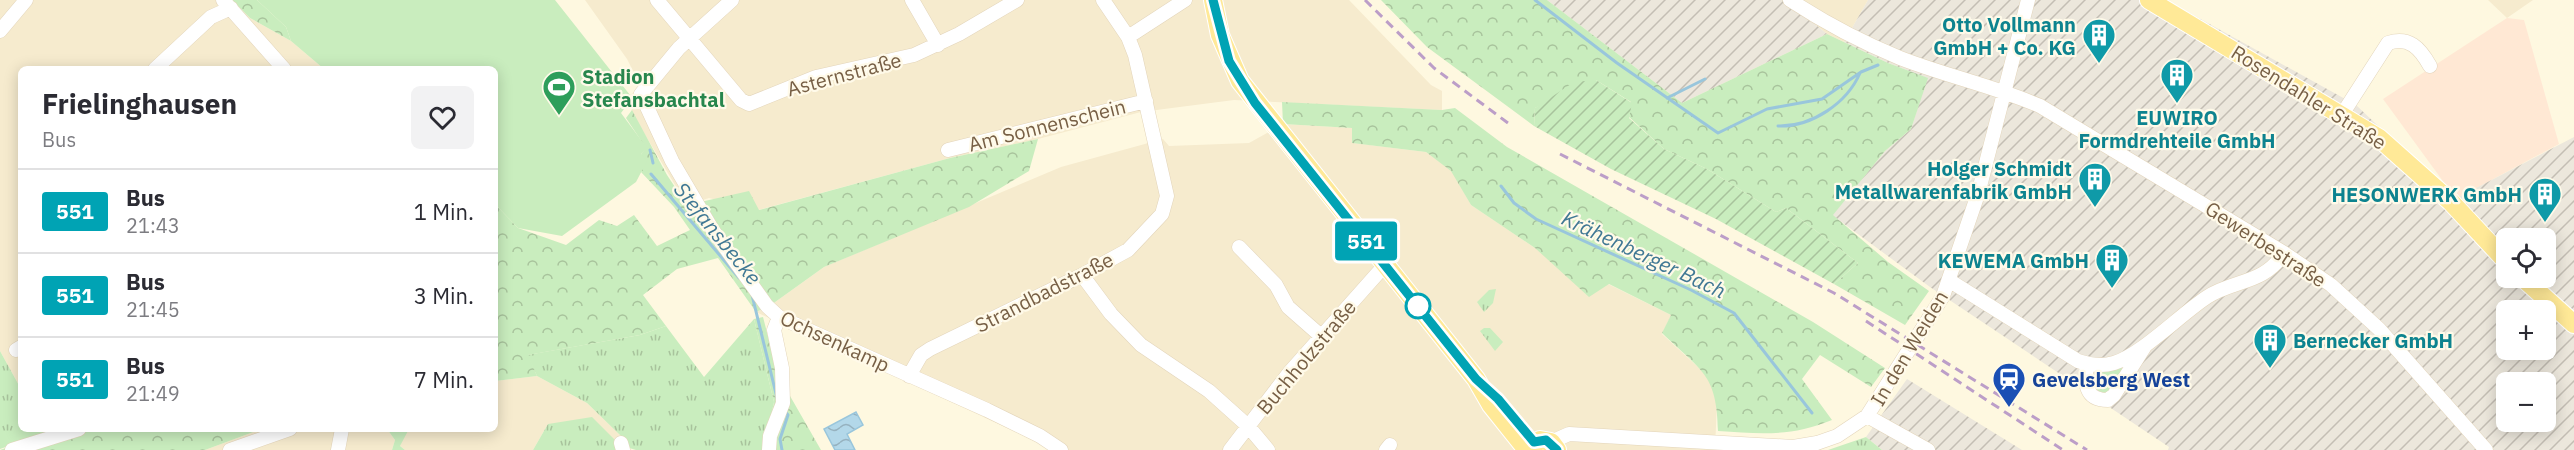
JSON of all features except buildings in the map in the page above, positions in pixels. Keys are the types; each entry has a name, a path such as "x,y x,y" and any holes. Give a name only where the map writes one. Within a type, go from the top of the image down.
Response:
{"main road":[{"path":"1213,0 1220,35 1240,81 1476,379 1546,447"},
{"name":"Rosendahler Straße","path":"2149,0 2343,113 2379,138 2416,168 2496,251"},
{"path":"2534,288 2574,324"}],"street":[{"path":"0,31 26,0"},
{"path":"657,0 689,37 732,0"},
{"path":"912,0 938,45"},
{"name":"Asternstraße","path":"689,37 741,100 749,104 816,77 914,55 938,45 1017,0"},
{"path":"1103,0 1128,37 1146,101"},
{"path":"1128,37 1185,0"},
{"name":"Gewerbestraße","path":"1790,0 1864,43 1903,59 2005,91 2040,106 2284,253 2331,285 2363,312 2486,450"},
{"name":"In den Weiden","path":"1546,447 1569,434 1793,447 1817,443 1837,436 1867,416 1913,346 1950,281 1978,194 2028,0"},
{"path":"158,66 227,4 281,66"},
{"name":"Ochsenkamp","path":"689,37 641,94 672,161 712,229 767,306 779,317 825,335 1029,431 1061,450"},
{"path":"2343,113 2388,43 2405,40 2420,50 2430,66"},
{"name":"Am Sonnenschein","path":"948,150 1146,101"},
{"name":"Strandbadstraße","path":"909,376 921,355 930,349 1128,250 1162,214 1167,196 1146,101"},
{"path":"1239,247 1276,285 1288,307 1321,336"},
{"path":"1950,281 2086,364 2100,366 2115,363 2148,342 2208,297 2254,280 2268,271 2284,253"},
{"name":"Buchholzstraße","path":"1230,450 1321,336 1385,265"},
{"path":"1082,275 1111,314 1141,345 1209,391 1248,426 1268,450"},
{"path":"769,450 770,436 781,407 782,368 774,330 779,317"},
{"path":"2086,364 2087,392 2098,400 2108,400 2114,395 2148,342"},
{"path":"1867,416 1928,450"},
{"path":"12,450 69,432"},
{"path":"230,450 281,432"},
{"path":"338,450 341,432"}],"shaded area":[{"path":"0,0 232,0 250,18 291,41 320,66 18,66 18,384 0,351"},
{"path":"585,0 1349,0 1431,85 1442,91 1442,110 1234,100 1141,112 1038,139 950,158 758,210 709,198 687,205 632,113 630,95 638,90 644,77 636,77 627,59"},
{"path":"1547,0 1786,0 1827,34 1682,103"},
{"path":"1786,0 1868,0 1844,42 1827,34"},
{"path":"1868,0 2166,0 2356,105 2455,199 2574,137 2574,450 2168,450 2169,447 1930,287 1832,215 1885,151 1911,129 1927,78 1844,42"},
{"path":"2488,0 2533,0 2507,18"},
{"path":"2507,18 2524,20 2559,144 2456,199 2383,99"},
{"path":"1283,124 1352,128 1353,143 1426,152 1452,171 1471,205 1535,248 1671,315 1662,334 1710,378 1717,402 1715,450 1055,450 756,312 771,305 824,267 1061,167 1163,139 1169,146 1249,143"},
{"path":"537,376 587,403 623,438 619,444 548,424 533,450 405,450 400,446 406,432 498,432 498,381"},
{"path":"1907,379 2022,450 1882,450 1866,437"},
{"path":"253,432 389,432 395,440 392,450 205,450"}],"green space":[{"path":"232,0 257,0 286,27 291,41 250,18"},
{"name":"Stadion Stefansbachtal","path":"257,0 555,0 630,95 630,101 621,113 647,148 641,154 647,161 636,182 562,236 518,228 498,207 498,66 320,66 291,41 286,27"},
{"path":"1381,0 1547,0 1682,103 1827,34 1888,63 1928,78 1911,129 1885,151 1833,215 1888,262 1929,291 1905,325 1834,284 1858,263 1786,208 1776,212 1707,169 1664,149 1629,117 1631,102 1596,80 1535,108 1534,126 1427,47"},
{"path":"1596,80 1632,103 1629,118 1664,149 1707,169 1776,212 1786,208 1858,263 1834,284 1716,219 1611,169 1534,126 1535,108 1574,82"},
{"path":"1282,102 1442,110 1455,108 1507,147 1813,322 1885,368 1871,387 1820,355 1802,379 1832,420 1789,432 1718,431 1714,397 1704,374 1662,333 1671,315 1609,284 1589,297 1535,248 1471,205 1451,171 1426,152 1352,143 1352,128 1283,124"},
{"path":"632,110 667,175 687,205 749,191 759,210 950,158 1038,139 1029,171 969,207 824,267 771,305 756,312 718,258 677,269 643,295 666,326 640,335 528,355 537,376 498,381 498,207 518,228 566,245 599,220 617,226 634,215 657,246 690,230 674,207 641,172 644,165 641,154 646,148 626,118"},
{"path":"1496,289 1493,303 1484,312 1477,302 1489,290"},
{"path":"763,317 778,375 821,450 764,450 774,402 754,319"},
{"path":"754,319 774,402 764,450 636,450 626,447 623,438 587,403 537,376 527,355 640,335 666,326 704,377"},
{"path":"1490,328 1503,342 1495,351 1480,331"},
{"path":"0,351 18,384 18,432 46,433 0,449"},
{"path":"2126,364 2106,395 2092,391 2105,380 2099,372"},
{"path":"592,417 619,444 621,450 533,450 548,424"},
{"path":"52,432 253,432 205,450 0,450"},
{"path":"389,432 407,432 400,446 405,450 392,450 395,440"},
{"path":"1866,437 1882,450 1828,450"}],"water":[{"path":"856,412 863,425 847,434 855,450 835,450 824,429"}],"waterway":[{"path":"1535,0 1617,63 1718,133 1767,109 1822,99 1861,72 1878,65"},
{"path":"1778,126 1803,122 1827,111 1846,94 1860,73"},
{"path":"1667,98 1705,79"},
{"name":"Stefansbecke","path":"650,150 653,163"},
{"name":"Stefansbecke","path":"651,174 739,278"},
{"name":"Krähenberger Bach","path":"1501,186 1514,203 1536,219 1691,290 1734,313 1812,413"},
{"name":"Stefansbecke","path":"752,295 778,402"},
{"name":"Stefansbecke","path":"782,450 780,439 788,415 784,410"}],"railway":[{"path":"1365,0 1434,68 1512,126"},
{"path":"1560,154 1834,293 2087,450"},
{"path":"1866,321 2063,450"}],"bus line":[{"name":"551","path":"1213,0 1220,35 1229,61 1255,103 1476,379 1498,399 1534,442 1546,440 1551,442 1557,450"}],"place":[{"name":"Otto Vollmann GmbH + Co. KG","path":"2099,64"},
{"name":"EUWIRO Formdrehteile GmbH","path":"2177,104"},
{"name":"Stadion Stefansbachtal","path":"559,116"},
{"name":"Holger Schmidt Metallwarenfabrik GmbH","path":"2095,208"},
{"name":"HESONWERK GmbH","path":"2545,223"},
{"name":"KEWEMA GmbH","path":"2112,289"},
{"name":"Bernecker GmbH","path":"2270,369"},
{"name":"Gevelsberg West","path":"2009,408"}]}
